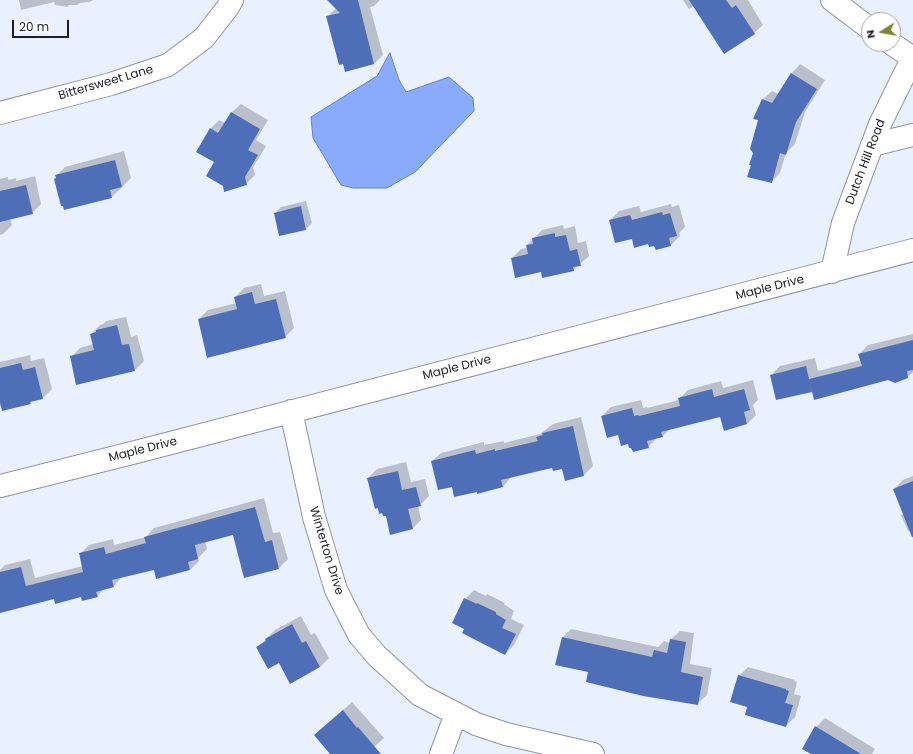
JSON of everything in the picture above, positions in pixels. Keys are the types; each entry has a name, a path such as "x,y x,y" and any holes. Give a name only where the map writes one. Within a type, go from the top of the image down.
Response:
{"street":[{"name":"Bittersweet Lane","path":"0,113 111,84 168,65 204,38 232,0"},
{"path":"832,0 861,22"},
{"path":"901,50 913,57"},
{"name":"Dutch Hill Road","path":"832,272 843,223 872,144 880,124 913,57"},
{"path":"872,144 913,135"},
{"name":"Maple Drive","path":"0,486 913,250"},
{"name":"Winterton Drive","path":"291,411 314,517 336,590 359,635 377,656 420,695 476,724 506,734 593,754"},
{"path":"441,754 456,714"}],"water":[{"path":"390,53 399,80 406,92 449,77 473,98 474,111 415,172 387,188 353,188 341,185 313,138 311,117 377,76"}],"building":[{"path":"327,0 358,0 374,64 345,72 343,64 339,65 326,16 340,13"},
{"path":"689,0 726,0 732,8 736,5 755,34 724,54"},
{"path":"791,73 817,89 796,122 786,155 780,153 772,183 747,177 753,153 750,149 758,120 753,119 762,99 772,103"},
{"path":"231,112 260,129 248,150 258,155 245,177 247,185 224,192 223,186 206,176 214,162 196,152 210,128 218,133"},
{"path":"115,160 122,187 110,190 112,198 64,210 63,206 61,206 54,179 56,178 55,175"},
{"path":"26,185 33,214 0,222 0,191"},
{"path":"301,206 306,230 279,236 274,213"},
{"path":"662,212 663,215 670,213 677,236 669,238 671,246 656,250 654,246 649,247 648,244 634,248 632,239 615,243 609,220 630,215 632,220"},
{"path":"555,233 555,237 566,235 570,251 577,249 581,266 573,267 574,271 542,278 541,272 515,278 511,258 528,254 526,245 533,244 532,238"},
{"path":"252,292 255,304 276,299 286,338 207,358 198,319 237,309 234,297"},
{"path":"117,325 122,345 129,344 135,371 76,385 70,356 94,350 90,334 96,332 96,330"},
{"path":"913,340 913,370 907,371 908,378 895,383 888,380 814,400 809,379 862,366 858,354"},
{"path":"21,363 23,370 35,367 43,399 30,402 31,404 2,411 0,402 0,368"},
{"path":"806,366 812,392 776,400 770,375"},
{"path":"712,389 714,397 744,389 750,410 744,412 747,424 724,431 720,417 661,432 663,437 647,441 649,448 633,452 631,448 629,448 628,444 621,446 618,435 607,438 601,416 632,408 634,416 639,416 680,406 678,398"},
{"path":"573,426 584,476 565,481 562,469 553,471 552,468 501,480 503,487 477,494 477,492 454,497 452,487 438,490 431,461 475,450 476,454 538,441 536,437 543,435 542,433"},
{"path":"398,471 402,490 416,487 421,506 408,509 413,529 390,535 386,516 383,516 382,513 379,514 378,508 375,509 367,478"},
{"path":"913,481 913,537 912,537 893,489"},
{"path":"255,507 265,542 272,540 279,569 244,578 233,535 195,545 198,559 188,562 190,570 156,579 154,570 112,580 114,587 96,592 98,597 82,601 81,597 55,604 54,599 0,613 0,572 21,567 26,586 83,572 79,553 104,547 106,554 146,543 144,537"},
{"path":"464,598 496,612 496,614 506,620 502,628 516,634 505,655 462,633 464,629 452,623"},
{"path":"292,624 302,643 306,641 320,667 290,684 279,663 268,669 256,647 266,641 265,639"},
{"path":"562,637 652,657 654,650 667,653 670,639 686,642 681,672 703,677 698,705 643,696 586,682 588,672 555,665"},
{"path":"738,675 789,691 785,703 793,705 786,727 745,715 747,707 730,702"},
{"path":"343,710 381,754 330,754 314,735"},
{"path":"815,726 861,754 811,754 802,749"}]}
